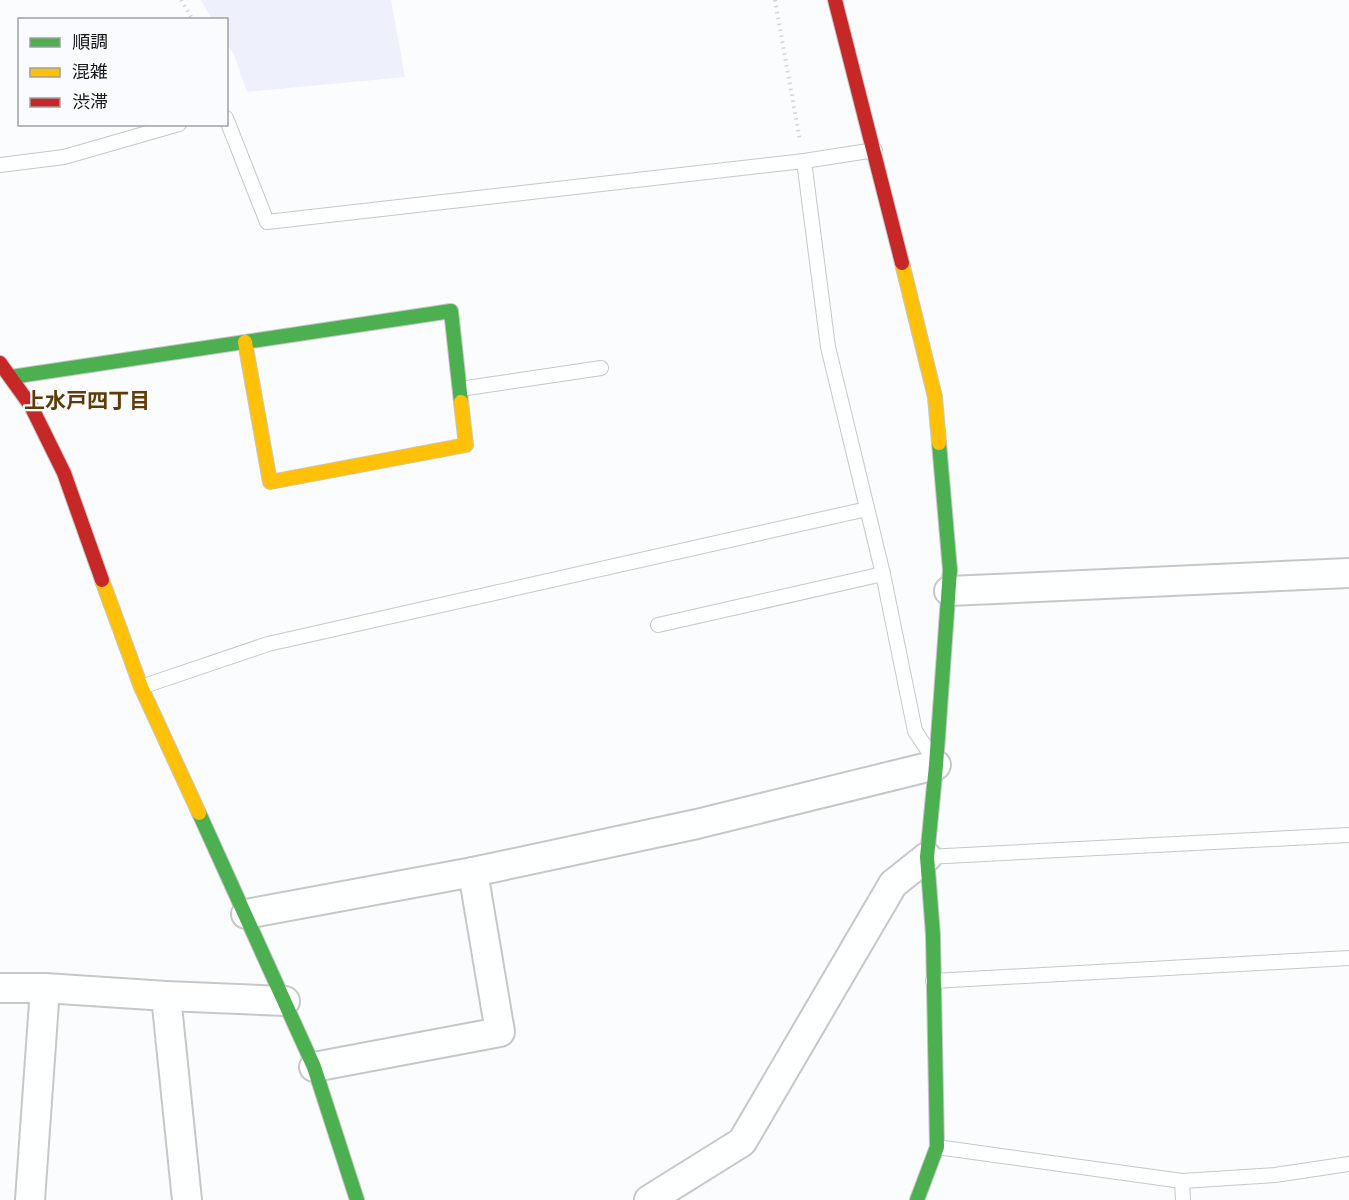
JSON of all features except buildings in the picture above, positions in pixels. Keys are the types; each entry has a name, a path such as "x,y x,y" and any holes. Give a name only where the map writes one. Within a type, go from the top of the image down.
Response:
{"street":[{"path":"835,0 875,150 935,397 950,570 927,856 933,935 937,1147 917,1200"},
{"path":"10,377 451,311 466,445 270,482 245,342"},
{"path":"0,363 31,406 64,473 141,687 314,1067 353,1199"},
{"path":"949,591 1349,573"},
{"path":"246,914 473,872 697,824 936,765"},
{"path":"649,1200 742,1142 893,884 927,856"},
{"path":"314,1067 500,1032 473,872"},
{"path":"0,988 45,988 166,996 285,1000"},
{"path":"30,1200 45,988"},
{"path":"166,996 187,1200"}],"lane":[{"path":"228,123 267,222 804,161 875,150"},
{"path":"0,165 64,157 172,126"},
{"path":"804,161 828,347 882,574 915,731 936,765"},
{"path":"460,389 601,368"},
{"path":"141,687 268,644 867,509"},
{"path":"658,625 882,574"},
{"path":"927,856 1349,835"},
{"path":"933,981 1349,958"},
{"path":"937,1147 1182,1181 1275,1175 1349,1164"},
{"path":"1182,1181 1183,1200"}],"path":[{"path":"180,0 192,18"},
{"path":"776,0 804,161"}],"shaded area":[{"path":"201,0 391,0 405,77 247,92 228,45 228,18 211,18"}],"traffic: fast":[{"path":"11,377 451,311 461,402"},
{"path":"917,1200 937,1147 933,935 927,857 950,570 939,443"},
{"path":"199,813 314,1067 357,1200"}],"traffic: slow":[{"path":"902,263 935,397 939,443"},
{"path":"245,342 270,482 466,445 461,402"},
{"path":"102,580 141,687 199,813"}],"traffic: jam":[{"path":"835,0 902,263"},
{"path":"0,363 31,406 64,473 102,580"}],"district":[{"name":"上水戸四丁目","path":"87,400"}]}
